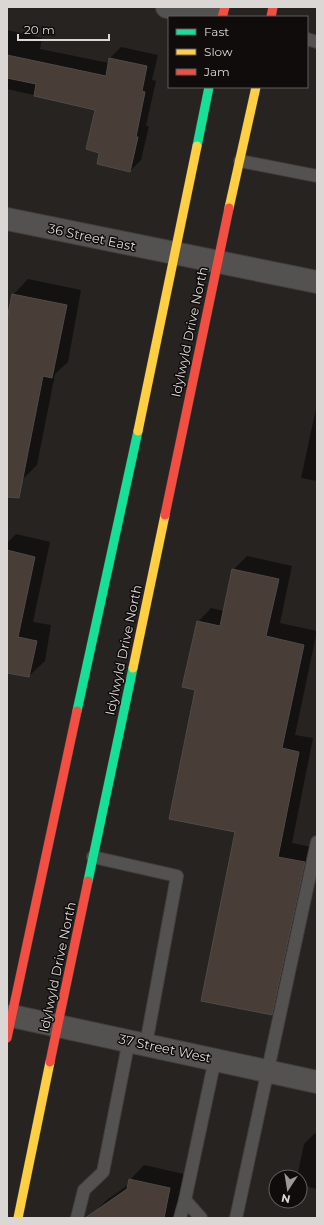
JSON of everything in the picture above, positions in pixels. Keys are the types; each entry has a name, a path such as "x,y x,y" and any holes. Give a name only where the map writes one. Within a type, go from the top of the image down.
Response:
{"main road":[{"path":"7,1038 12,1016 12,988 176,255 209,88"},
{"name":"Idylwyld Drive North","path":"18,1218 217,262 256,88"}],"street":[{"path":"167,7 212,16"},
{"name":"36 Street East","path":"7,219 176,255 317,282"},
{"name":"37 Street West","path":"12,1016 317,1082"}],"lane":[{"path":"240,161 317,175"},
{"path":"236,1218 317,842"},
{"path":"78,1218 84,1190 103,1172 137,1042 177,876 93,857"},
{"path":"180,1218 215,1059"},
{"path":"185,1200 201,1218"}],"building":[{"path":"7,55 106,76 109,58 147,66 142,91 145,92 136,137 138,137 130,172 97,164 99,153 86,149 95,110 34,96 36,84 7,78"},
{"path":"12,294 67,305 52,378 43,376 19,498 7,497 7,319"},
{"path":"7,550 35,557 18,637 37,641 29,677 7,673"},
{"path":"232,569 279,579 266,636 304,645 282,748 299,752 278,857 305,862 272,1015 201,1001 235,832 169,819 195,690 182,687 197,621 220,626"},
{"path":"129,1179 170,1188 164,1218 85,1218 127,1189"}],"traffic: fast":[{"path":"197,146 209,88"},
{"path":"77,711 138,431"},
{"path":"88,881 133,668"}],"traffic: slow":[{"path":"229,208 256,88"},
{"path":"138,431 197,146"},
{"path":"133,668 165,515"},
{"path":"18,1218 50,1062"}],"traffic: jam":[{"path":"222,16 225,7"},
{"path":"271,16 273,7"},
{"path":"165,515 229,208"},
{"path":"7,1038 77,711"},
{"path":"50,1062 88,881"}]}
